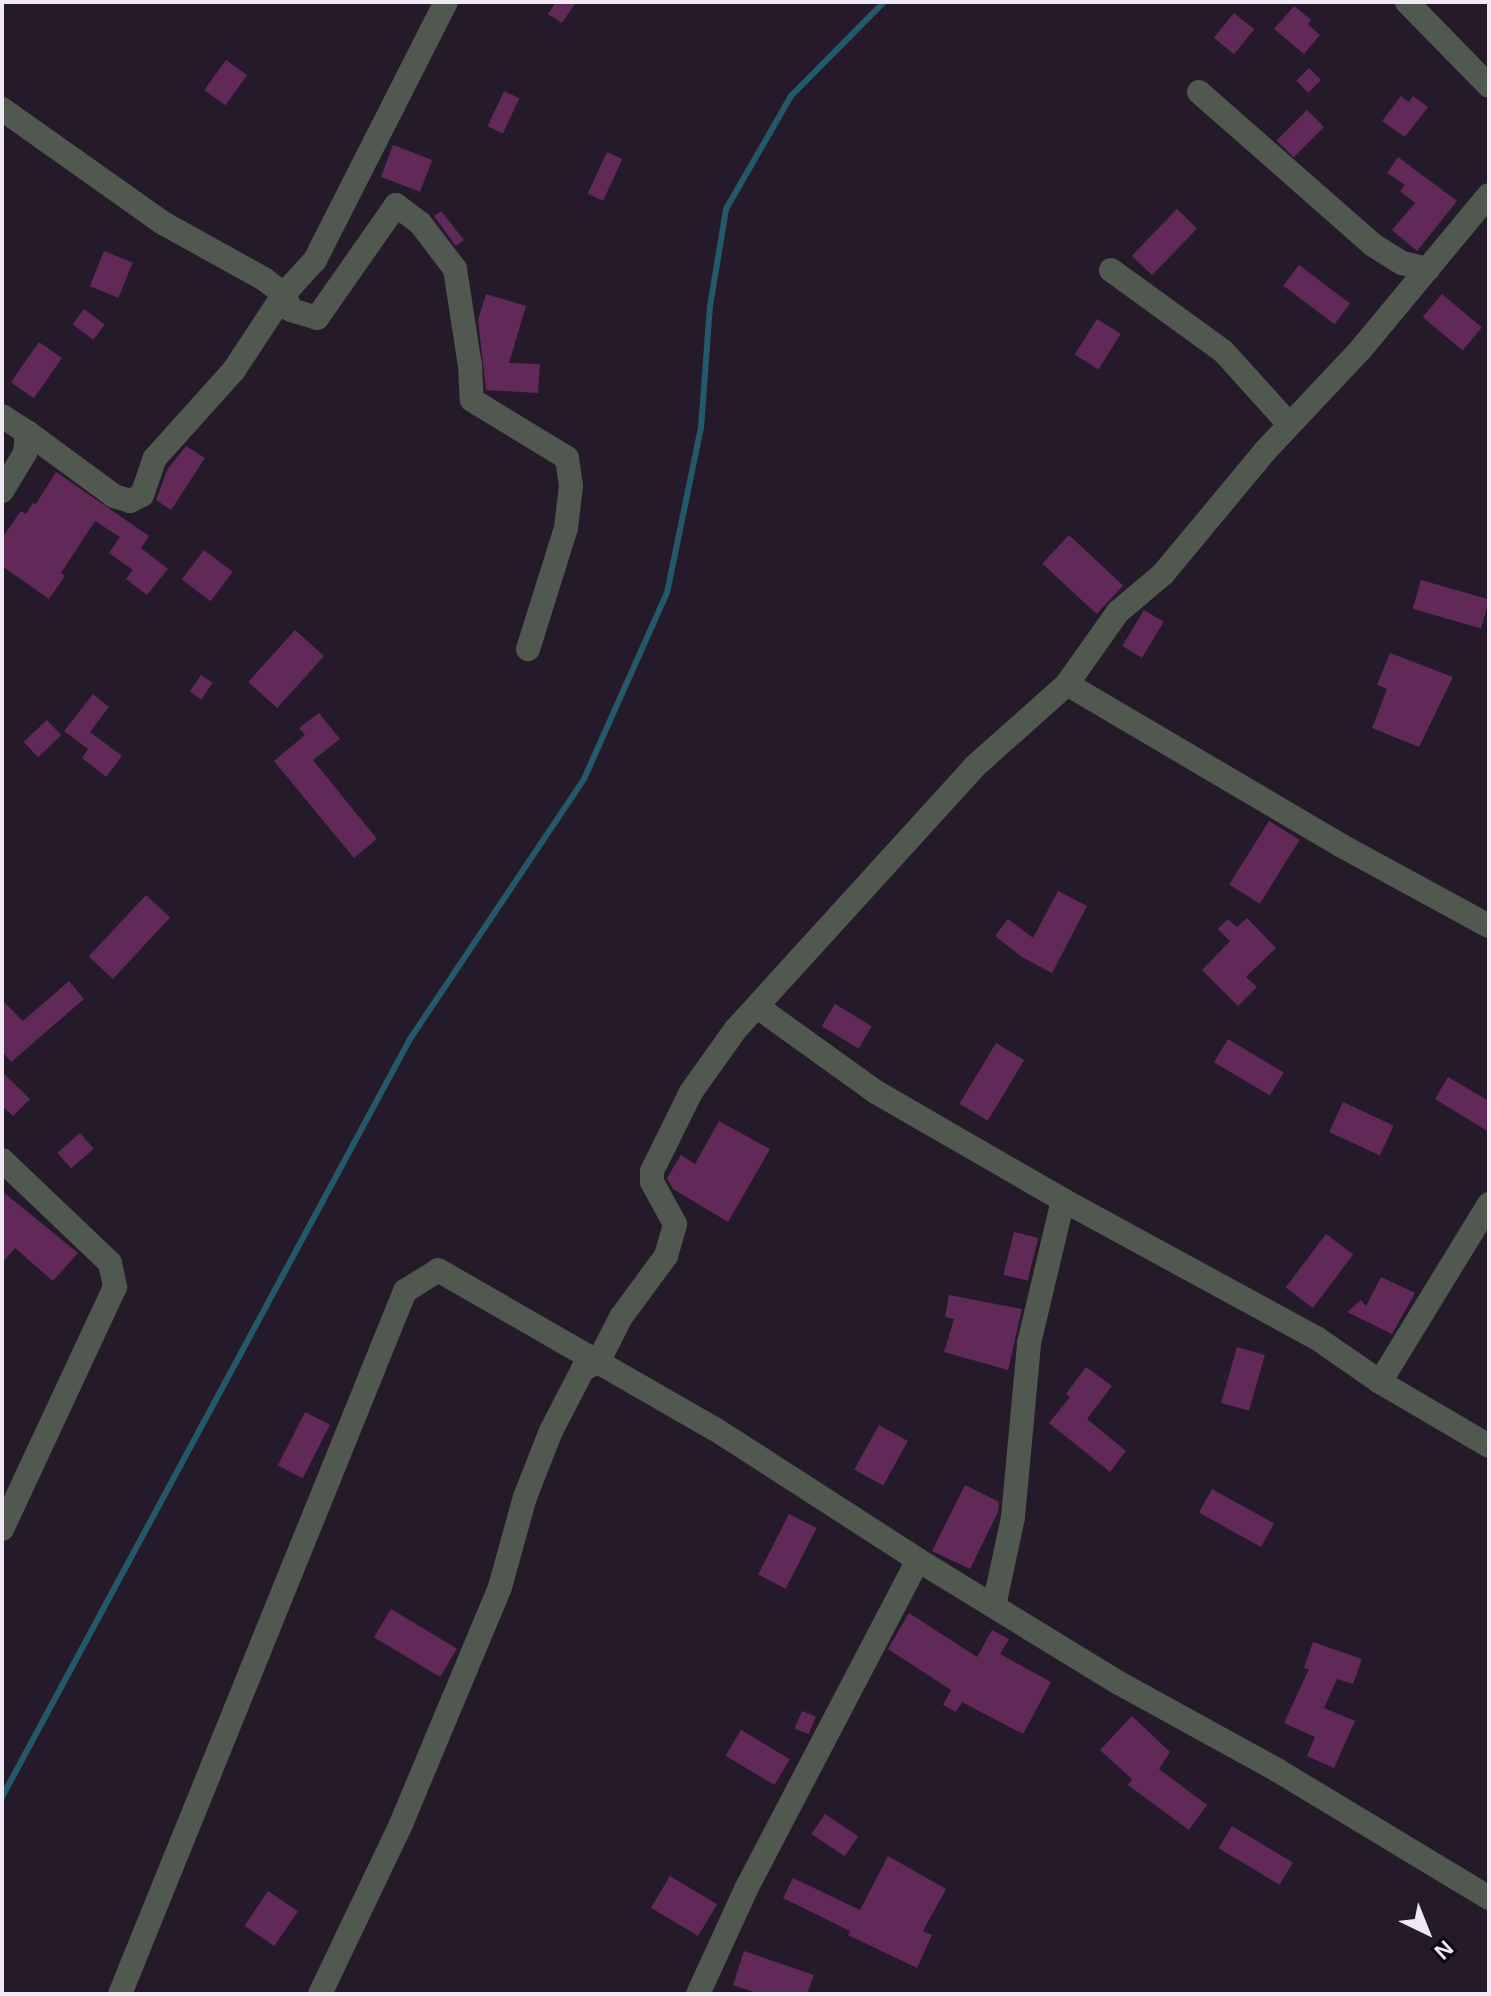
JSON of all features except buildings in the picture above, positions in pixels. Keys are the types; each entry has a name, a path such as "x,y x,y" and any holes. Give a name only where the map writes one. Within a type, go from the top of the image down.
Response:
{"street":[{"path":"2,416 114,496 130,501 142,495 155,458 234,370 284,294 307,273 446,2"},
{"path":"1407,2 1489,86"},
{"path":"1199,92 1373,245 1402,263 1428,269"},
{"path":"2,109 163,223 264,279 284,294 291,310 317,318 396,205 420,223 455,269 472,400 567,458 571,486 566,528 528,649"},
{"path":"320,1994 401,1824 500,1587 525,1497 551,1431 583,1369 598,1362 621,1317 666,1256 676,1232 673,1219 652,1182 652,1171 665,1140 714,1057 974,767 1067,684 1118,612 1163,574 1289,424 1361,349 1489,195"},
{"path":"1111,270 1223,351 1289,424"},
{"path":"2,491 25,453 27,432"},
{"path":"1067,684 1342,846 1489,926"},
{"path":"759,1008 876,1092 1063,1200 1318,1339 1380,1382 1489,1446"},
{"path":"2,1160 110,1263 115,1287 2,1529"},
{"path":"994,1606 1013,1517 1029,1343 1063,1200"},
{"path":"1380,1382 1489,1204"},
{"path":"120,1994 405,1291 438,1270 776,1466 918,1560 1489,1898"},
{"path":"698,1994 746,1889 918,1560"}],"waterway":[{"path":"2,1797 410,1039 584,779 667,593 701,428 710,306 726,209 791,96 884,2"}]}
